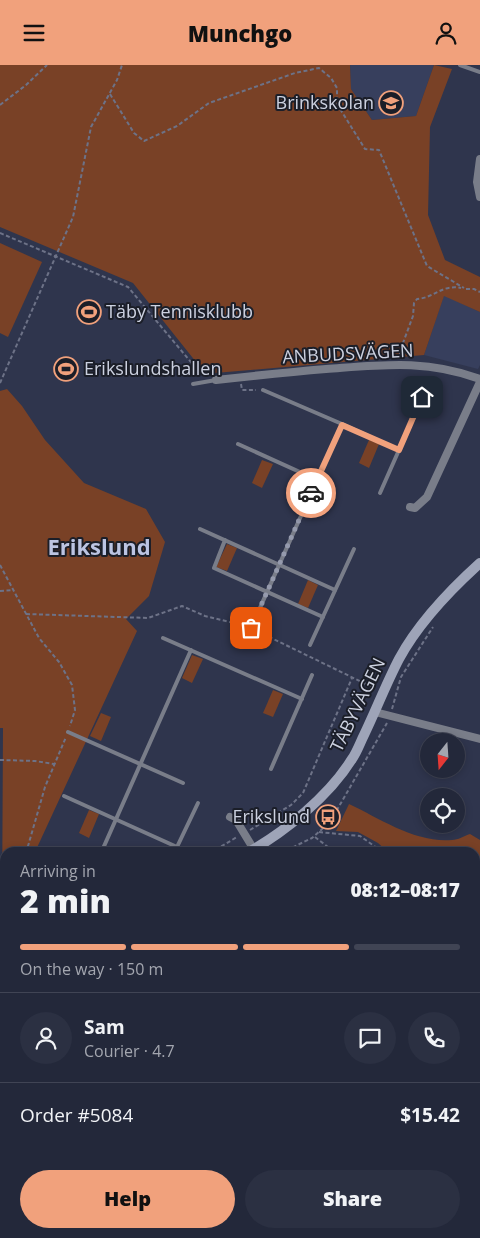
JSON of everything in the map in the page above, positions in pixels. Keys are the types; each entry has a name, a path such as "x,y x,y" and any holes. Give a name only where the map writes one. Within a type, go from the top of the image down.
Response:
{"main road":[{"name":"TÄBYVÄGEN","path":"258,847 304,813 326,791 352,759 399,658 420,627 445,596 480,563"}],"street":[{"path":"480,159 478,182 480,197"},
{"name":"ANBUDSVÄGEN","path":"216,379 413,364 436,366 480,381 427,497 415,507 410,507"},
{"path":"375,712 480,739"},
{"name":"TÄBYVÄGEN","path":"230,817 236,820 250,847"}],"lane":[{"path":"460,65 480,72"},
{"path":"193,384 216,379"},
{"path":"264,390 399,450"},
{"path":"380,493 422,397"},
{"path":"251,628 342,425"},
{"path":"238,444 333,487"},
{"path":"200,529 335,589"},
{"path":"226,540 214,568 323,617"},
{"path":"310,645 354,549"},
{"path":"163,638 302,699"},
{"path":"104,847 191,650"},
{"path":"271,769 312,675"},
{"path":"68,732 183,783"},
{"path":"64,796 178,847 198,803"}],"path":[{"path":"0,105 26,85 47,65"},
{"path":"0,383 73,217 91,127 117,80 122,65"},
{"path":"110,94 134,133 144,141 177,126 209,103 295,73 319,68 332,78 337,88 337,104 364,149 379,150 427,266 464,289"},
{"path":"0,233 128,287 195,367 216,379"},
{"path":"399,365 400,351 413,317 414,303 417,299 425,298 452,286 474,289 480,292"},
{"path":"422,397 436,366"},
{"path":"241,377 242,390 264,390"},
{"path":"0,565 39,638 59,662 72,685 75,710 68,732 44,787 28,847"},
{"path":"0,591 14,590"},
{"path":"26,614 148,618 182,606 205,616 251,628 383,692"},
{"path":"220,847 291,805 303,793 352,678"},
{"path":"0,760 35,761 54,764"},
{"path":"318,832 360,836 376,847"},
{"path":"314,836 328,847"}],"shaded area":[{"path":"0,65 350,65 351,89 372,120 416,116 434,65 452,69 430,127 428,215 445,260 480,277 480,312 444,296 424,355 215,373 200,367 133,283 0,227"},
{"name":"Brinkskolan","path":"350,65 434,65 416,116 372,120 351,89"},
{"path":"0,243 42,262 8,337 0,333"},
{"path":"444,295 480,312 480,365 478,369 424,355"},
{"path":"7,389 22,406 45,440 84,483 146,509 165,542 149,596 126,619 137,631 37,847 2,847 3,728 0,728 0,391"},
{"path":"369,440 379,444 369,468 359,463"},
{"path":"262,460 273,464 262,488 252,483"},
{"path":"227,544 237,548 227,571 216,567"},
{"path":"308,580 318,585 308,608 298,604"},
{"path":"192,655 203,659 192,683 182,678"},
{"path":"273,690 283,694 273,717 263,713"},
{"path":"101,713 111,717 101,741 90,736"},
{"path":"349,804 399,829 425,838 454,840 470,834 480,840 480,847 382,847 358,832 336,831"},
{"path":"89,810 99,814 89,838 79,833"}],"way so far":[{"path":"251,628 311,493"}],"place":[{"name":"Brinkskolan","path":"391,103"},
{"name":"Täby Tennisklubb","path":"89,312"},
{"name":"Erikslundshallen","path":"66,369"},
{"name":"Erikslund","path":"328,817"}],"district":[{"name":"Erikslund","path":"99,547"}],"route":[{"path":"311,493 342,425 399,450 422,397"}]}
